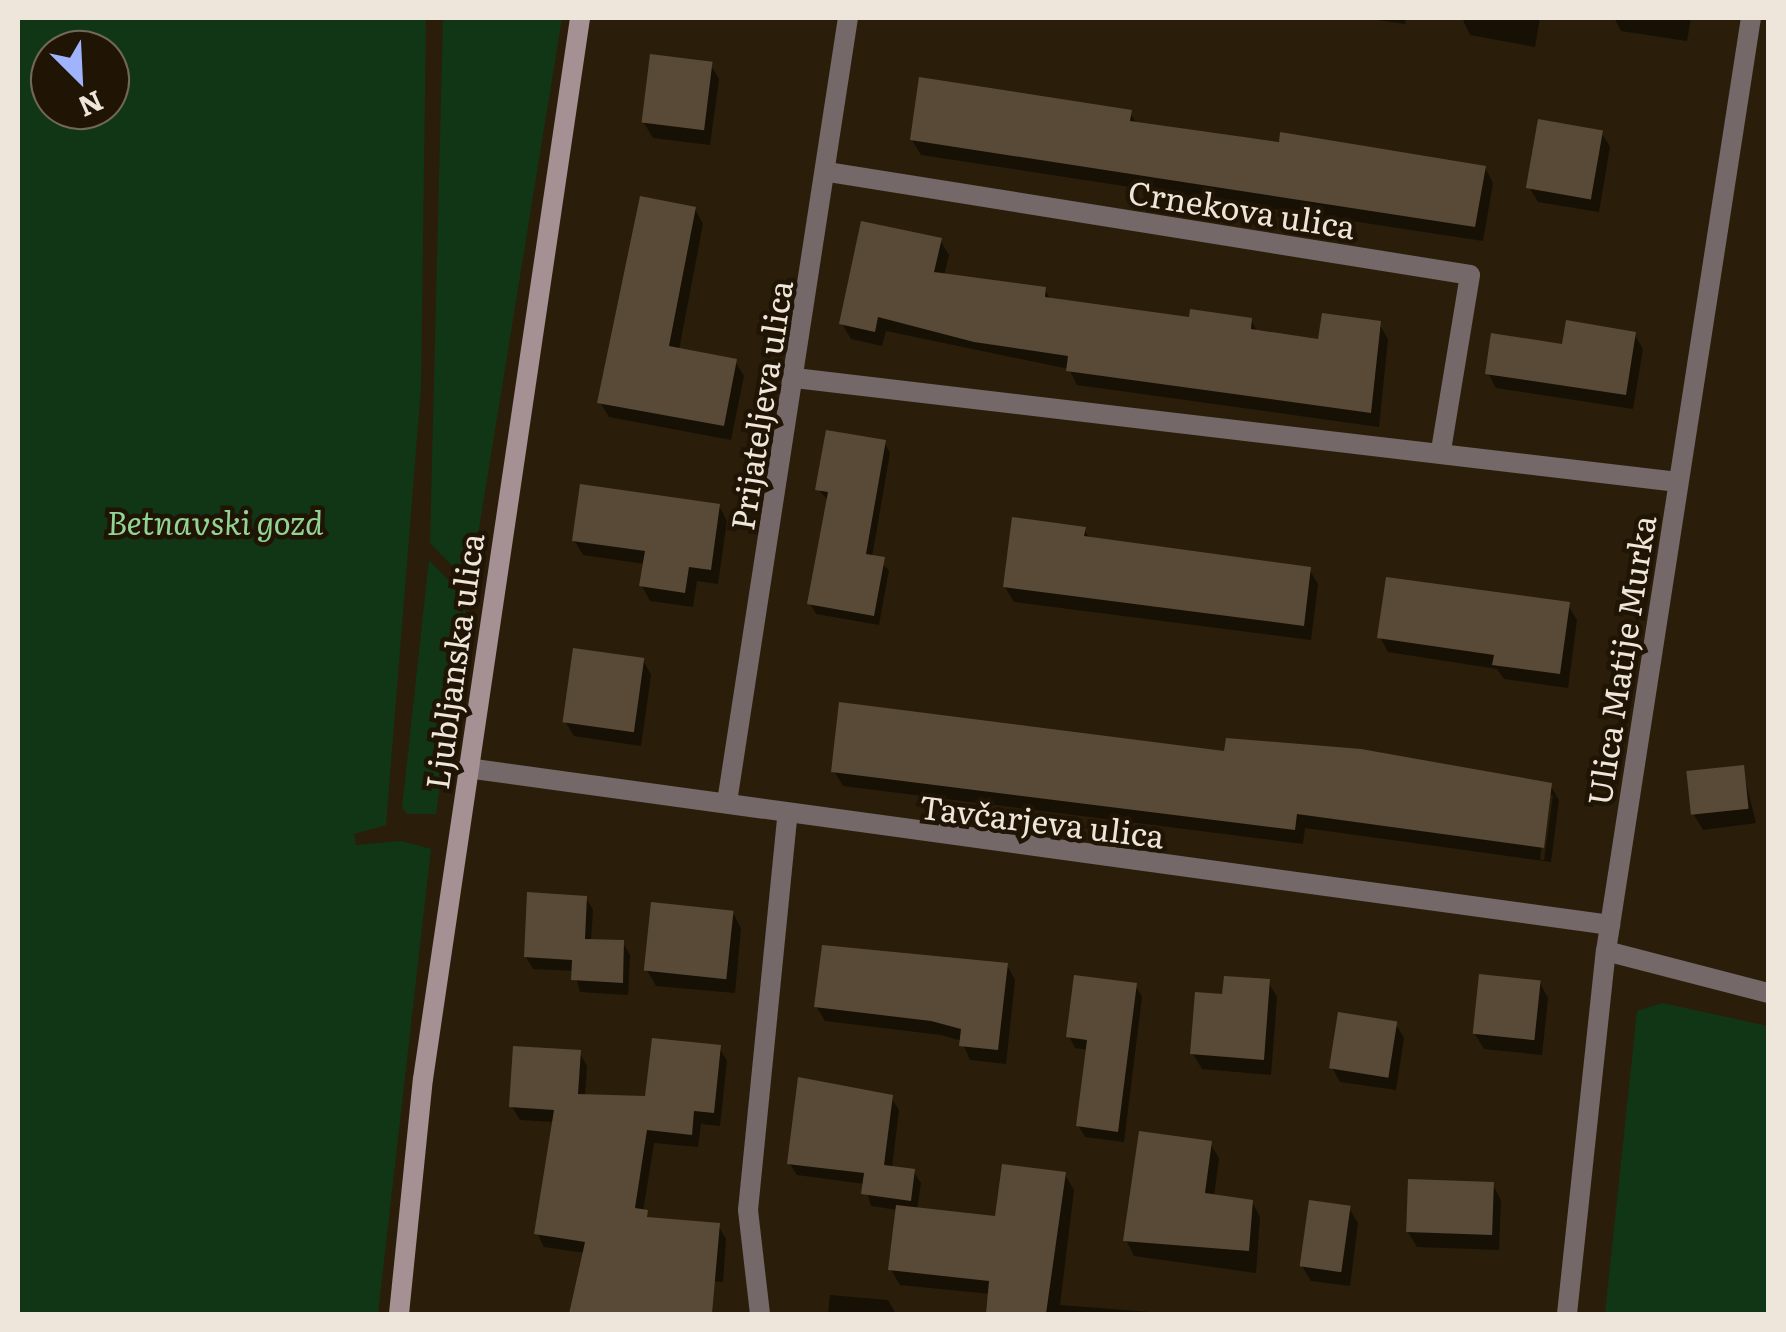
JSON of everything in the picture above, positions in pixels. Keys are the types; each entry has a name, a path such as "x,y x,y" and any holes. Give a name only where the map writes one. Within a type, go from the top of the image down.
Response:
{"street":[{"name":"Ljubljanska ulica","path":"399,1314 467,768 580,18"},
{"name":"Prijateljeva ulica","path":"727,802 828,172 848,18"},
{"name":"Ulica Matije Murka","path":"1567,1314 1606,951 1750,18"},
{"name":"Crnekova ulica","path":"828,172 1470,275 1442,451"},
{"path":"795,378 1442,451 1678,482"},
{"name":"Tavčarjeva ulica","path":"467,768 727,802 787,817 1610,925"},
{"path":"760,1314 748,1210 787,817"},
{"path":"1606,951 1768,993"}],"green space":[{"name":"Betnavski gozd","path":"18,18 426,18 421,388 386,825 354,834 356,845 401,841 431,849 378,1314 18,1314"},
{"path":"443,18 562,18 470,584 430,543"},
{"path":"429,560 467,599 436,814 408,814 402,808"},
{"path":"1662,1003 1768,1026 1768,1314 1605,1314 1637,1011"}],"building":[{"path":"650,54 713,62 704,130 642,122"},
{"path":"919,77 1132,110 1130,121 1279,142 1280,132 1486,166 1475,227 910,140"},
{"path":"1538,119 1603,130 1591,199 1526,188"},
{"path":"640,196 696,207 669,346 737,359 724,426 597,403"},
{"path":"861,221 942,238 934,272 1046,287 1045,297 1189,317 1190,309 1252,318 1251,329 1318,339 1322,313 1381,321 1371,413 1066,371 1068,356 974,342 878,317 875,332 839,324"},
{"path":"1566,320 1636,332 1626,395 1485,374 1491,333 1562,344"},
{"path":"826,430 886,440 866,554 885,557 874,616 807,604 828,492 815,490"},
{"path":"580,484 720,504 711,570 689,567 685,593 639,586 645,551 572,541"},
{"path":"1012,517 1086,527 1084,536 1311,567 1304,626 1003,587"},
{"path":"1386,577 1570,602 1560,674 1492,665 1494,655 1377,638"},
{"path":"573,648 644,658 634,732 563,722"},
{"path":"839,702 1224,751 1226,738 1361,749 1552,783 1544,848 1297,814 1295,830 831,772"},
{"path":"1744,765 1749,809 1691,815 1686,771"},
{"path":"527,892 587,896 585,939 624,940 623,983 571,980 572,960 524,957"},
{"path":"651,902 734,911 726,979 644,971"},
{"path":"822,945 1008,963 998,1050 959,1046 961,1029 931,1021 814,1007"},
{"path":"1479,974 1541,980 1534,1040 1473,1034"},
{"path":"1074,975 1137,983 1118,1132 1076,1126 1087,1040 1066,1037"},
{"path":"1224,976 1270,979 1264,1060 1190,1054 1195,992 1222,994"},
{"path":"1338,1012 1397,1021 1388,1078 1329,1068"},
{"path":"652,1038 721,1045 714,1113 694,1111 692,1135 647,1130 635,1208 648,1210 647,1217 720,1223 712,1314 569,1314 585,1242 534,1234 554,1110 509,1107 513,1046 581,1050 578,1094 645,1096"},
{"path":"798,1077 893,1095 884,1165 915,1169 911,1201 861,1194 864,1173 787,1164"},
{"path":"1139,1131 1212,1141 1205,1193 1253,1200 1249,1251 1123,1241"},
{"path":"1002,1164 1066,1172 1046,1314 986,1314 989,1281 888,1270 896,1205 995,1216"},
{"path":"1408,1179 1494,1182 1492,1235 1406,1232"},
{"path":"1309,1200 1351,1206 1341,1272 1300,1266"}]}
